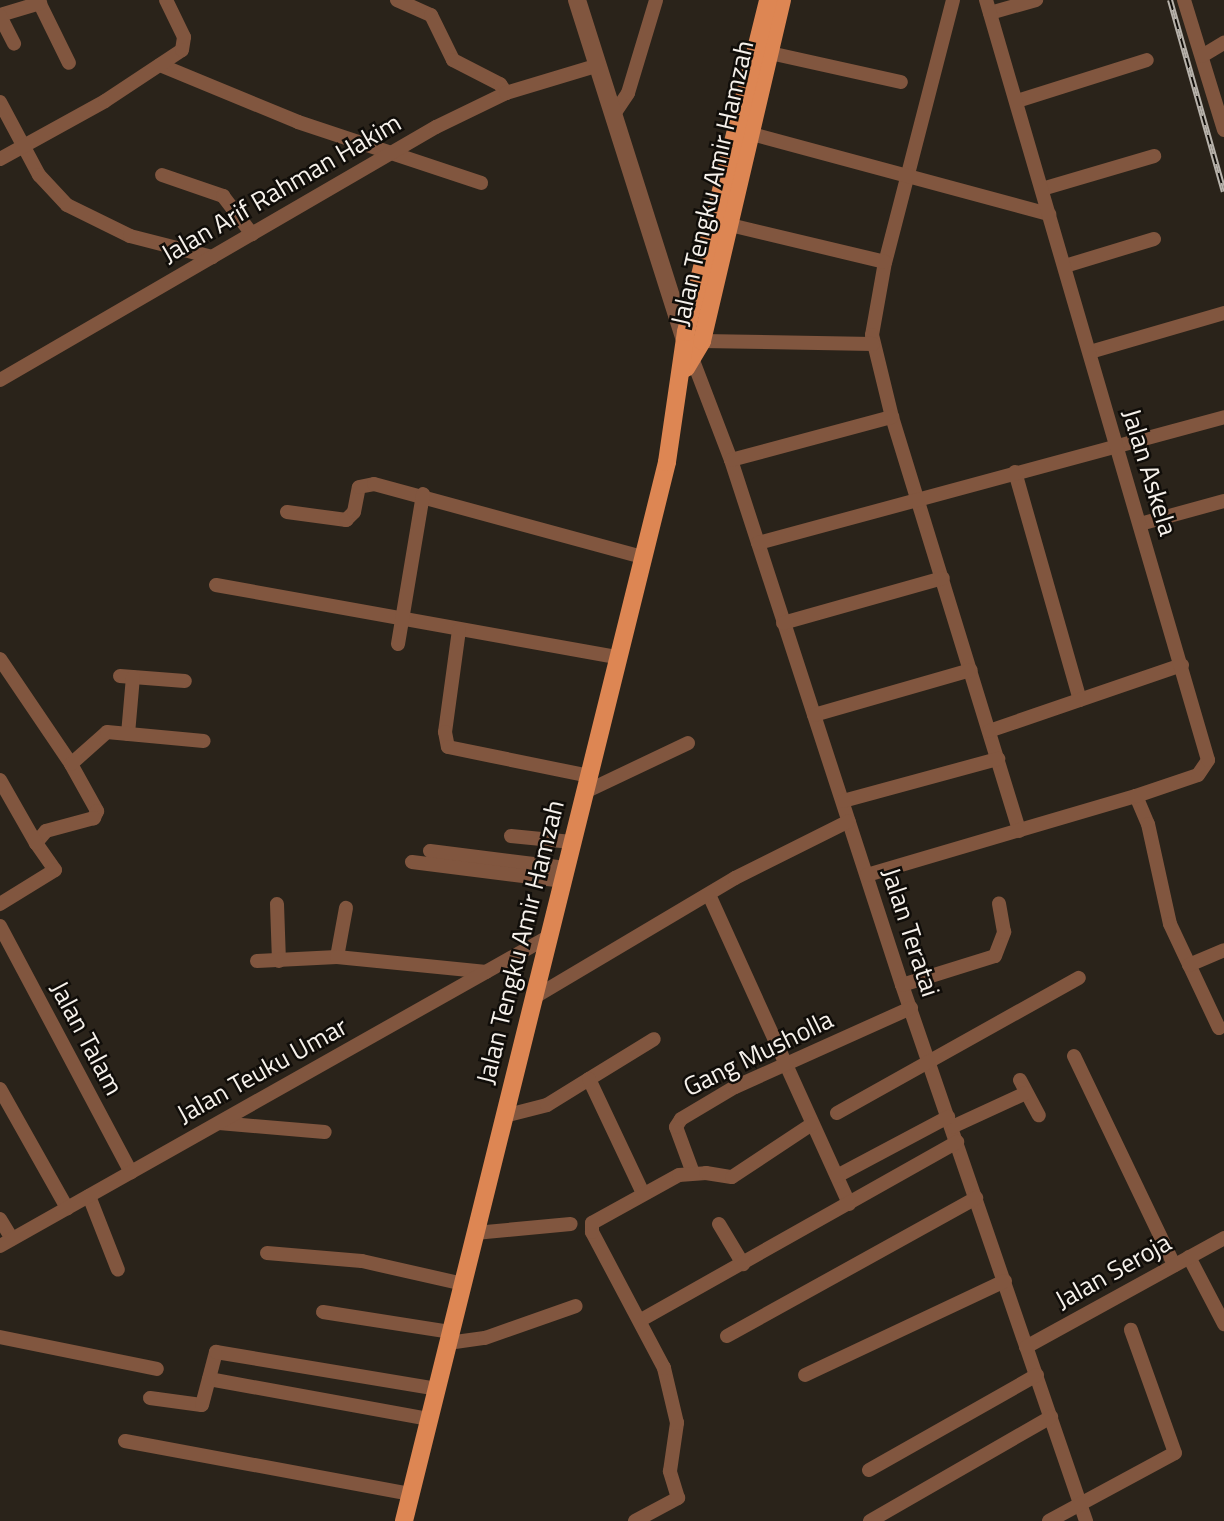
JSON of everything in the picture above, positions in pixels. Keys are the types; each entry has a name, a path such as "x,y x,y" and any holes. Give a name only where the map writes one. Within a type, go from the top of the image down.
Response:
{"main road":[{"name":"Jalan Tengku Amir Hamzah","path":"693,347 768,0"},
{"name":"Jalan Tengku Amir Hamzah","path":"404,1521 643,557 682,375 730,225 782,0"}],"street":[{"path":"0,159 22,143 182,50 184,43 166,0"},
{"path":"397,0 432,15 453,60 500,84 506,93"},
{"path":"577,0 693,347 873,344"},
{"path":"614,114 628,93 656,0"},
{"path":"953,0 909,178 885,262 873,344 892,417 1019,831"},
{"path":"988,6 1036,0"},
{"path":"1184,0 1224,130"},
{"path":"14,44 0,15 39,1 69,63"},
{"name":"Jalan Askela","path":"867,875 1136,796 1198,775 1208,765 1182,665 988,6"},
{"path":"1202,56 1224,43"},
{"path":"770,53 901,82"},
{"path":"1017,101 1147,60"},
{"path":"160,65 298,122 481,183"},
{"name":"Jalan Arif Rahman Hakim","path":"0,380 393,152 506,93 599,65"},
{"path":"0,102 39,175 79,212 130,236 212,257"},
{"path":"752,134 1049,214"},
{"path":"1042,189 1154,156"},
{"path":"162,175 223,196 252,234"},
{"path":"730,225 885,262"},
{"path":"1065,266 1154,239"},
{"path":"1090,352 1224,313"},
{"name":"Jalan Teratai","path":"693,347 902,985 1086,1521"},
{"path":"732,460 892,417"},
{"path":"758,543 1224,417"},
{"path":"1015,472 1080,700"},
{"path":"287,512 346,520 354,512 354,496 364,483 423,494 643,557"},
{"path":"398,644 423,494"},
{"path":"1140,524 1224,501"},
{"path":"783,624 943,578"},
{"path":"216,585 618,657"},
{"path":"459,630 445,738 448,747 587,784 688,743"},
{"path":"0,659 71,764 96,815 46,831 36,843"},
{"path":"989,731 1182,665"},
{"path":"814,715 971,670"},
{"path":"128,734 126,676 185,681"},
{"path":"71,764 96,746 102,733 204,741"},
{"path":"843,801 998,759"},
{"path":"0,780 36,843 55,870 0,904"},
{"path":"1136,796 1148,824 1170,924 1219,1028"},
{"path":"533,998 710,897 735,878 849,821"},
{"path":"512,836 572,842"},
{"path":"430,850 564,875"},
{"path":"412,862 564,875"},
{"path":"710,897 788,1063 812,1124 849,1204"},
{"path":"902,985 995,956 1004,932 999,903"},
{"path":"277,904 279,961"},
{"path":"337,957 346,908"},
{"name":"Jalan Talam","path":"0,926 131,1172"},
{"name":"Jalan Teuku Umar","path":"6,1242 548,937"},
{"path":"1189,965 1224,950"},
{"path":"257,961 337,957 486,972"},
{"path":"837,1113 1079,978"},
{"name":"Gang Musholla","path":"693,1173 678,1122 735,1087 911,1008"},
{"path":"504,1116 547,1105 654,1039"},
{"path":"1074,1056 1174,1265"},
{"path":"589,1079 643,1193"},
{"path":"837,1176 1023,1086 1039,1115"},
{"path":"0,1089 66,1208"},
{"path":"219,1123 325,1132"},
{"path":"635,1521 678,1498 670,1471 677,1423 664,1368 591,1226 643,1193 693,1173 732,1177 812,1124"},
{"path":"641,1320 957,1142"},
{"path":"89,1196 118,1270"},
{"path":"727,1336 976,1198"},
{"path":"0,1219 6,1242"},
{"path":"475,1233 571,1224"},
{"path":"719,1224 743,1264"},
{"name":"Jalan Seroja","path":"1026,1347 1224,1238"},
{"path":"267,1253 362,1261 463,1284"},
{"path":"1189,1257 1224,1324"},
{"path":"805,1375 1005,1281"},
{"path":"323,1312 449,1338 485,1338 576,1307"},
{"path":"1049,1521 1175,1453 1131,1330"},
{"path":"0,1337 157,1369"},
{"path":"150,1398 202,1405 213,1354 220,1352 437,1389"},
{"path":"869,1470 1037,1375"},
{"path":"209,1379 429,1419"},
{"path":"870,1521 1051,1417"},
{"path":"125,1441 411,1494"}],"railway":[{"path":"1170,0 1224,192"}]}
